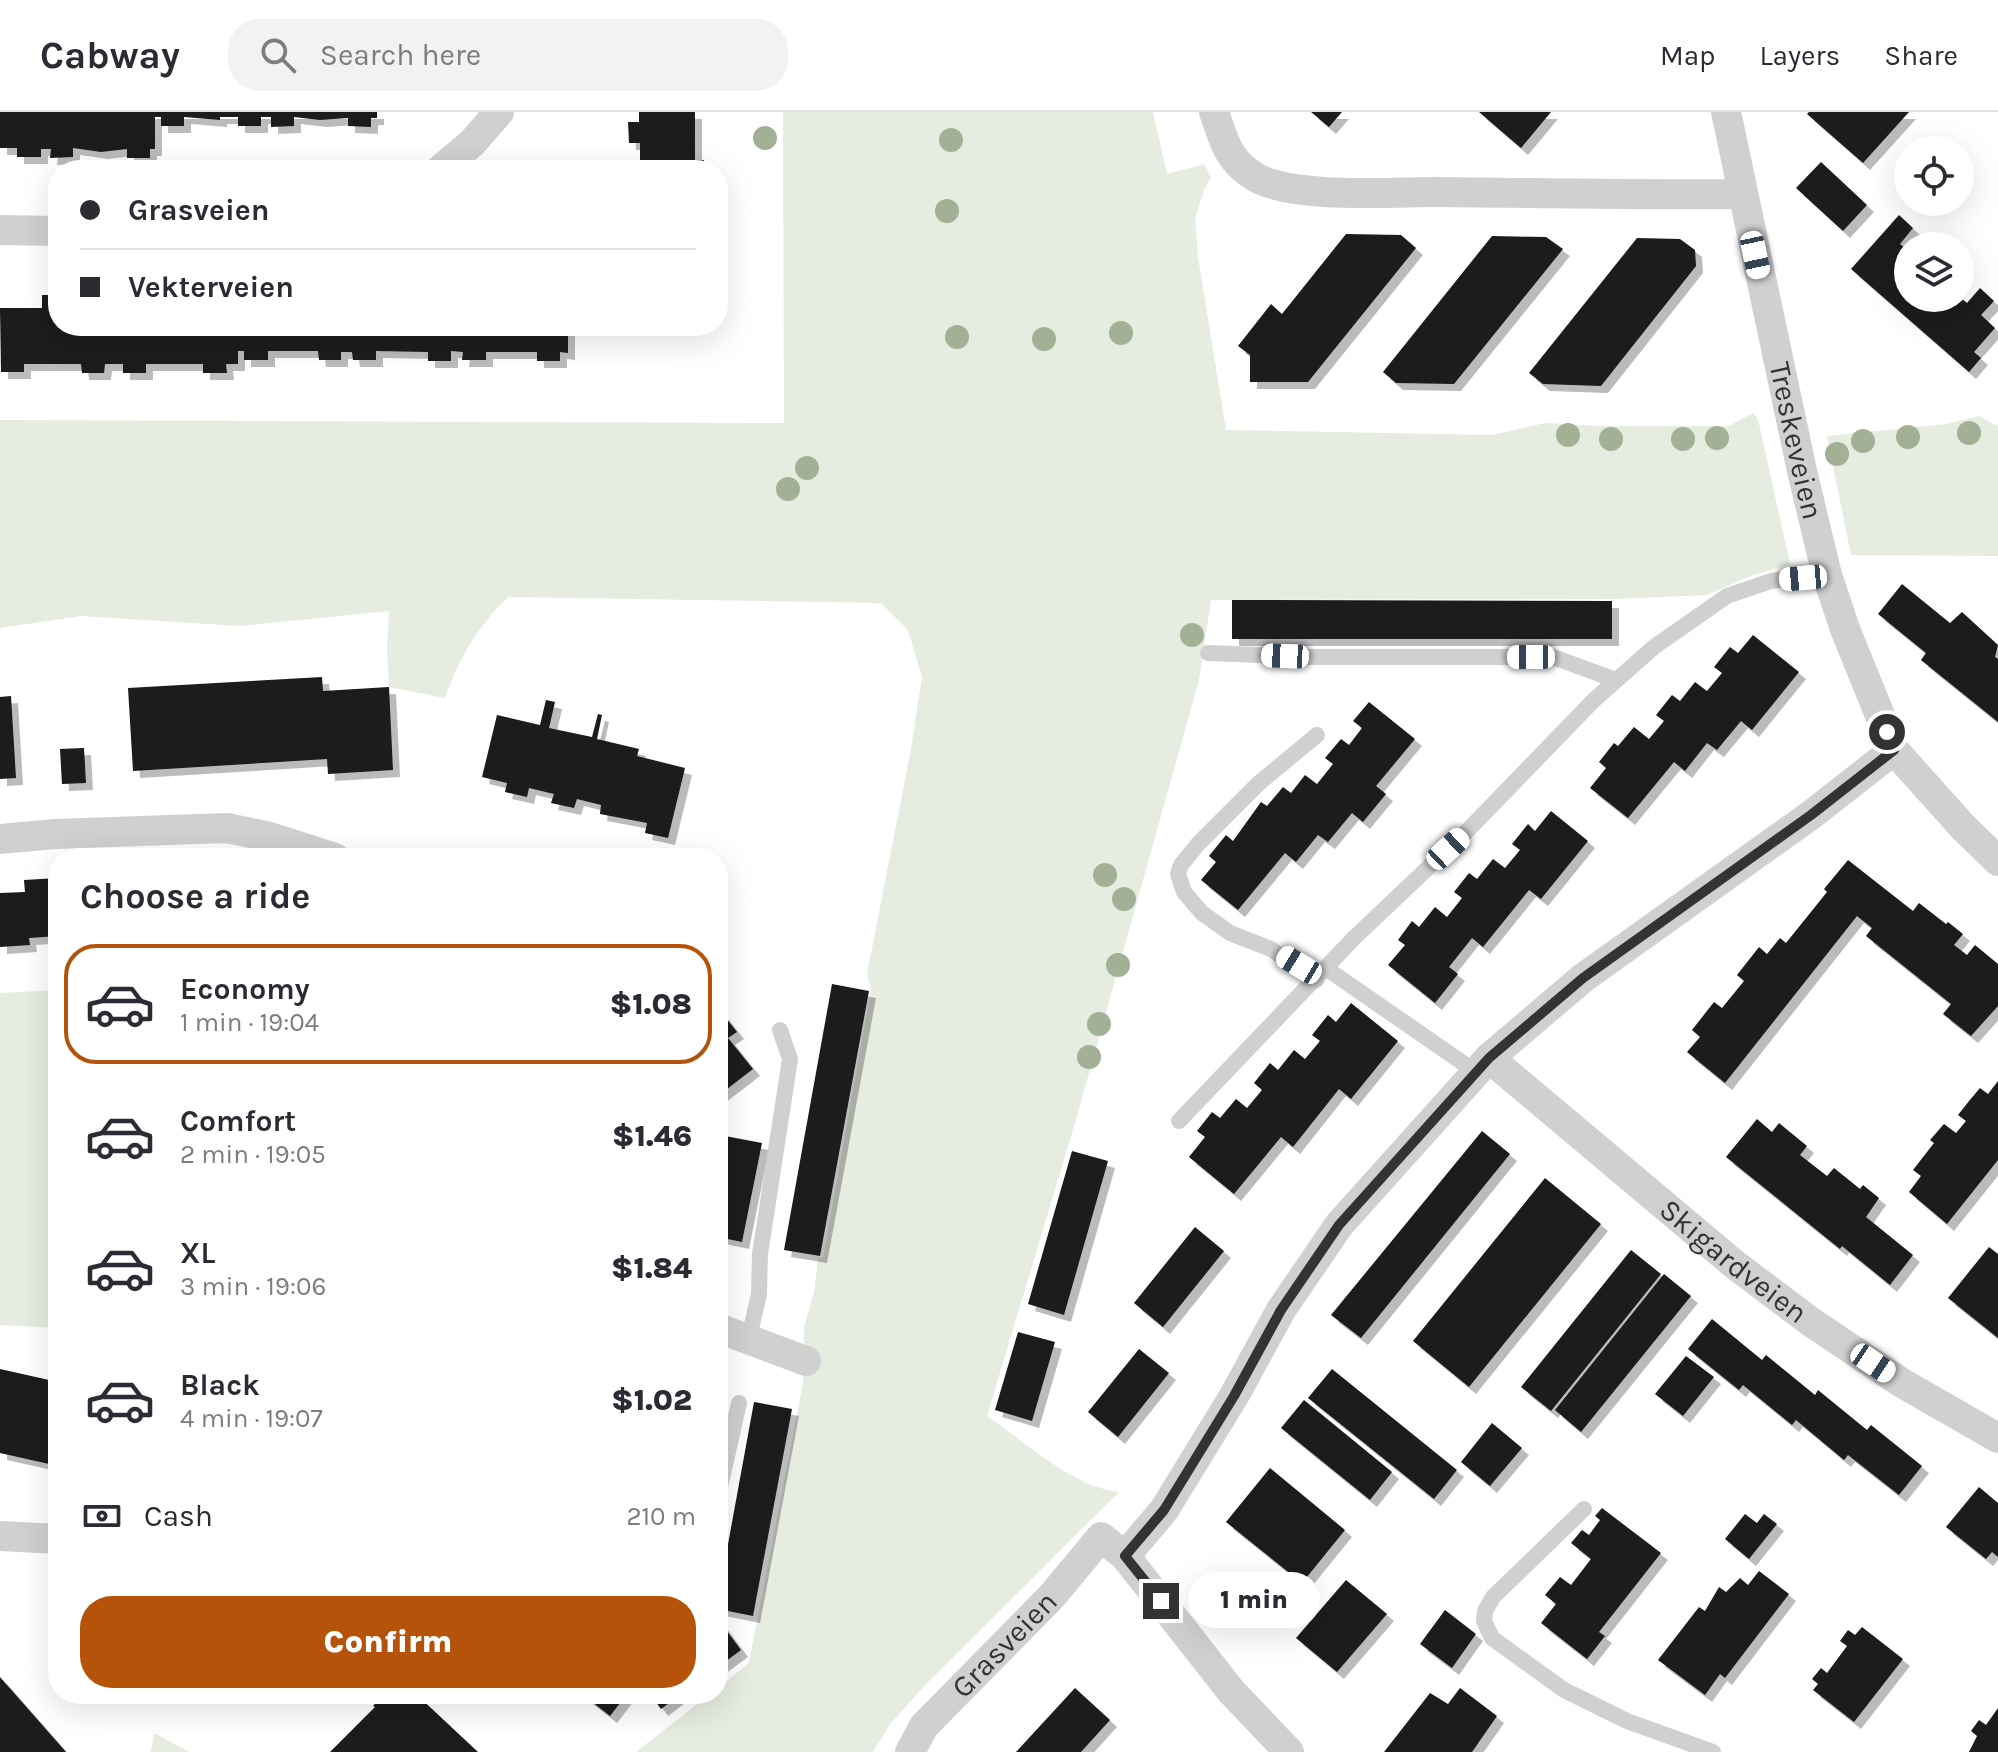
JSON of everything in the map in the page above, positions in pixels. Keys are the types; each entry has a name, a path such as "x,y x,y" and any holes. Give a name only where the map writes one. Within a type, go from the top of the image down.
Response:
{"street":[{"path":"452,160 472,143 499,112"},
{"path":"1214,112 1229,156 1254,176 1284,187 1333,191 1742,194"},
{"name":"Treskeveien","path":"1726,112 1827,575 1849,641 1894,750 1998,861"},
{"path":"0,230 48,231"},
{"path":"1289,1752 1231,1691 1125,1556 1164,1510 1234,1396 1281,1310 1339,1225 1482,1065 1583,978 1811,815 1894,750"},
{"path":"0,839 227,828 304,848"},
{"name":"Skigardveien","path":"1482,1065 1811,1322 1902,1383 1998,1438"},
{"path":"728,1331 806,1361"},
{"path":"0,1536 48,1538"},
{"name":"Grasveien","path":"910,1752 924,1726 1052,1596 1101,1537 1125,1556"}],"lane":[{"path":"1179,1121 1354,938 1469,829 1616,680 1654,647 1727,596 1771,581 1827,575"},
{"path":"1208,653 1311,657 1553,657 1616,680"},
{"path":"1317,735 1259,783 1198,844 1181,865 1178,874 1184,892 1202,913 1230,933 1322,974 1482,1065"},
{"path":"749,1338 759,1294 760,1254 790,1059 780,1030"},
{"path":"728,1452 739,1403"},
{"path":"1584,1509 1493,1597 1485,1611 1484,1621 1492,1638 1564,1690 1627,1721 1713,1752"}],"shaded area":[{"path":"783,112 1153,112 1167,174 1204,164 1211,177 1195,219 1198,257 1226,430 1492,435 1545,423 1729,426 1753,413 1758,419 1790,564 1748,577 1707,595 1617,599 1211,600 1199,680 1075,1123 987,1416 1067,1473 1084,1482 1119,1492 928,1682 890,1724 873,1752 636,1752 697,1704 728,1704 728,1680 749,1663 803,1383 804,1327 814,1292 818,1258 823,1258 871,990 867,974 911,749 922,677 908,630 881,603 508,597 470,644 445,698 389,687 389,611 240,626 81,616 0,628 0,420 784,423"},
{"path":"1979,416 1998,426 1998,556 1851,555 1827,436 1947,424"},
{"path":"48,991 48,1327 0,1325 0,993"},
{"path":"154,1733 189,1752 151,1752"}],"building":[{"path":"0,112 377,112 377,118 371,118 371,127 348,126 348,118 320,120 294,117 294,126 271,127 271,117 261,117 261,126 238,126 238,117 220,117 220,120 184,117 184,126 161,126 161,117 155,117 155,149 150,149 150,158 127,158 127,149 101,152 73,148 73,157 50,158 51,149 41,149 41,157 17,157 17,148 0,148"},
{"path":"639,112 695,112 695,160 640,160 640,143 629,143 628,122 639,122"},
{"path":"1311,112 1342,112 1329,127"},
{"path":"1479,112 1551,112 1521,148"},
{"path":"1909,112 1863,163 1807,114"},
{"path":"1821,162 1867,205 1843,231 1796,188"},
{"path":"1898,216 1913,228 1910,232 1894,232 1894,307 1851,269"},
{"path":"1346,234 1401,235 1416,248 1308,382 1250,382 1250,355 1238,346 1271,304 1282,314"},
{"path":"1492,236 1546,237 1563,249 1454,384 1396,383 1383,372"},
{"path":"1637,238 1680,239 1695,250 1696,266 1601,386 1543,384 1529,373"},
{"path":"1980,288 1994,301 1981,315 1995,328 1974,352 1981,358 1969,372 1900,312 1974,312 1974,295"},
{"path":"42,295 48,295 48,336 568,336 568,353 560,352 560,361 537,361 537,352 486,352 486,360 462,360 463,352 451,351 451,361 428,361 428,352 376,351 376,360 353,360 352,352 341,352 341,360 319,360 318,351 268,351 268,360 244,360 244,351 238,351 238,364 226,364 227,373 203,373 203,364 146,364 146,373 123,373 123,364 105,364 104,373 82,373 81,364 24,364 24,372 1,372 0,308 42,308"},
{"path":"1902,584 1950,623 1962,612 1998,645 1995,657 1998,659 1998,722 1921,660 1926,653 1878,614"},
{"path":"1232,600 1612,601 1612,639 1232,639"},
{"path":"1753,635 1799,672 1752,730 1741,721 1717,750 1707,743 1685,771 1674,762 1628,818 1590,788 1606,768 1599,762 1614,743 1618,746 1634,727 1649,739 1664,721 1656,715 1672,695 1680,701 1695,682 1707,691 1722,673 1714,667 1730,647 1738,653"},
{"path":"322,677 323,691 389,687 393,770 328,774 327,759 133,771 128,688"},
{"path":"11,696 16,778 0,779 0,697"},
{"path":"546,700 555,702 549,728 592,737 598,714 602,715 597,739 639,749 637,756 685,768 668,838 645,833 647,823 600,814 601,805 577,799 574,808 551,803 554,794 529,788 527,797 505,792 507,783 482,777 497,715 540,725"},
{"path":"1369,702 1415,739 1376,786 1386,794 1363,822 1352,813 1328,842 1318,835 1296,862 1285,853 1238,910 1201,880 1216,862 1209,856 1226,835 1233,841 1261,802 1267,806 1283,787 1291,793 1305,775 1317,784 1333,764 1325,758 1341,739 1349,745 1362,728 1353,721"},
{"path":"84,748 86,783 62,784 60,749"},
{"path":"1551,811 1588,841 1541,899 1529,890 1483,947 1472,938 1449,967 1458,974 1435,1003 1388,965 1405,945 1398,940 1412,921 1419,927 1435,907 1447,917 1462,898 1454,892 1469,873 1477,879 1493,859 1505,868 1520,850 1512,844 1528,824 1535,831"},
{"path":"1848,860 1913,911 1919,903 1946,924 1948,922 1963,934 1954,945 1967,955 1975,945 1998,964 1998,1006 1971,1036 1943,1014 1951,1004 1866,936 1872,928 1857,916 1725,1083 1687,1052 1700,1037 1692,1030 1714,1002 1722,1008 1744,981 1737,975 1759,947 1767,954 1780,938 1786,943"},
{"path":"48,879 48,937 29,938 30,945 0,947 0,893 25,892 24,880"},
{"path":"832,984 869,991 820,1256 784,1250"},
{"path":"1351,1003 1398,1041 1351,1099 1339,1089 1293,1147 1281,1137 1234,1194 1189,1157 1205,1137 1197,1131 1212,1112 1220,1118 1236,1099 1247,1108 1262,1090 1254,1083 1270,1063 1278,1070 1294,1050 1305,1059 1320,1041 1312,1035 1328,1015 1336,1022"},
{"path":"728,1021 737,1032 728,1038"},
{"path":"728,1038 753,1069 728,1088"},
{"path":"1998,1081 1998,1160 1947,1224 1909,1192 1921,1176 1913,1170 1934,1143 1930,1140 1944,1124 1956,1133 1966,1121 1958,1115 1969,1101 1980,1088 1988,1094"},
{"path":"1757,1119 1772,1132 1779,1123 1807,1146 1800,1155 1827,1176 1834,1168 1860,1189 1863,1185 1879,1198 1866,1217 1913,1255 1890,1285 1726,1157"},
{"path":"1482,1131 1510,1154 1361,1338 1331,1315"},
{"path":"728,1137 762,1143 742,1242 728,1239"},
{"path":"1072,1151 1108,1161 1064,1315 1028,1304"},
{"path":"1545,1178 1601,1224 1469,1387 1413,1341"},
{"path":"1195,1227 1224,1251 1163,1327 1134,1303"},
{"path":"1989,1247 1998,1254 1998,1338 1948,1298"},
{"path":"1631,1250 1661,1274 1551,1411 1521,1387"},
{"path":"1664,1274 1691,1296 1581,1432 1555,1410"},
{"path":"1712,1319 1762,1360 1766,1355 1815,1395 1818,1390 1867,1430 1871,1425 1922,1466 1899,1495 1848,1455 1844,1460 1796,1420 1792,1425 1743,1385 1739,1390 1688,1349"},
{"path":"1018,1332 1055,1342 1032,1421 995,1410"},
{"path":"1139,1349 1169,1373 1118,1437 1088,1412"},
{"path":"1686,1356 1714,1377 1683,1416 1655,1394"},
{"path":"0,1369 48,1380 48,1464 0,1453"},
{"path":"1332,1369 1457,1470 1434,1499 1308,1398"},
{"path":"1304,1400 1392,1472 1370,1500 1281,1428"},
{"path":"754,1402 792,1409 753,1616 728,1611 728,1544"},
{"path":"1492,1423 1522,1448 1490,1486 1461,1462"},
{"path":"1270,1468 1345,1530 1302,1583 1226,1522"},
{"path":"1979,1487 1998,1503 1998,1557 1992,1552 1986,1559 1946,1527"},
{"path":"1602,1508 1661,1553 1599,1632 1605,1636 1587,1659 1541,1623 1556,1604 1545,1595 1560,1577 1571,1585 1591,1559 1571,1543 1582,1530 1589,1535 1600,1520 1595,1516"},
{"path":"1745,1514 1757,1523 1764,1514 1777,1524 1749,1559 1725,1539"},
{"path":"1759,1571 1789,1594 1725,1678 1720,1674 1705,1695 1658,1660 1699,1607 1705,1611 1719,1587 1726,1592 1740,1578 1748,1585"},
{"path":"1346,1580 1387,1614 1337,1672 1296,1638"},
{"path":"1445,1610 1476,1634 1452,1668 1420,1644"},
{"path":"1862,1627 1903,1659 1854,1722 1813,1690 1818,1684 1812,1679 1821,1668 1827,1673 1847,1646 1840,1641 1848,1630 1855,1635"},
{"path":"728,1632 741,1650 728,1660"},
{"path":"0,1677 66,1752 0,1752"},
{"path":"1075,1688 1110,1720 1081,1752 1016,1752"},
{"path":"1460,1688 1497,1716 1472,1752 1384,1752 1430,1693 1448,1704"},
{"path":"427,1704 478,1752 330,1752 373,1706"},
{"path":"595,1704 619,1704 610,1716"},
{"path":"1998,1708 1998,1752 1969,1752 1977,1736 1971,1731 1979,1720 1986,1725"}],"route":[{"path":"1161,1601 1125,1556 1164,1510 1234,1396 1281,1310 1339,1225 1489,1058 1583,978 1876,765 1894,750 1887,732"}]}
